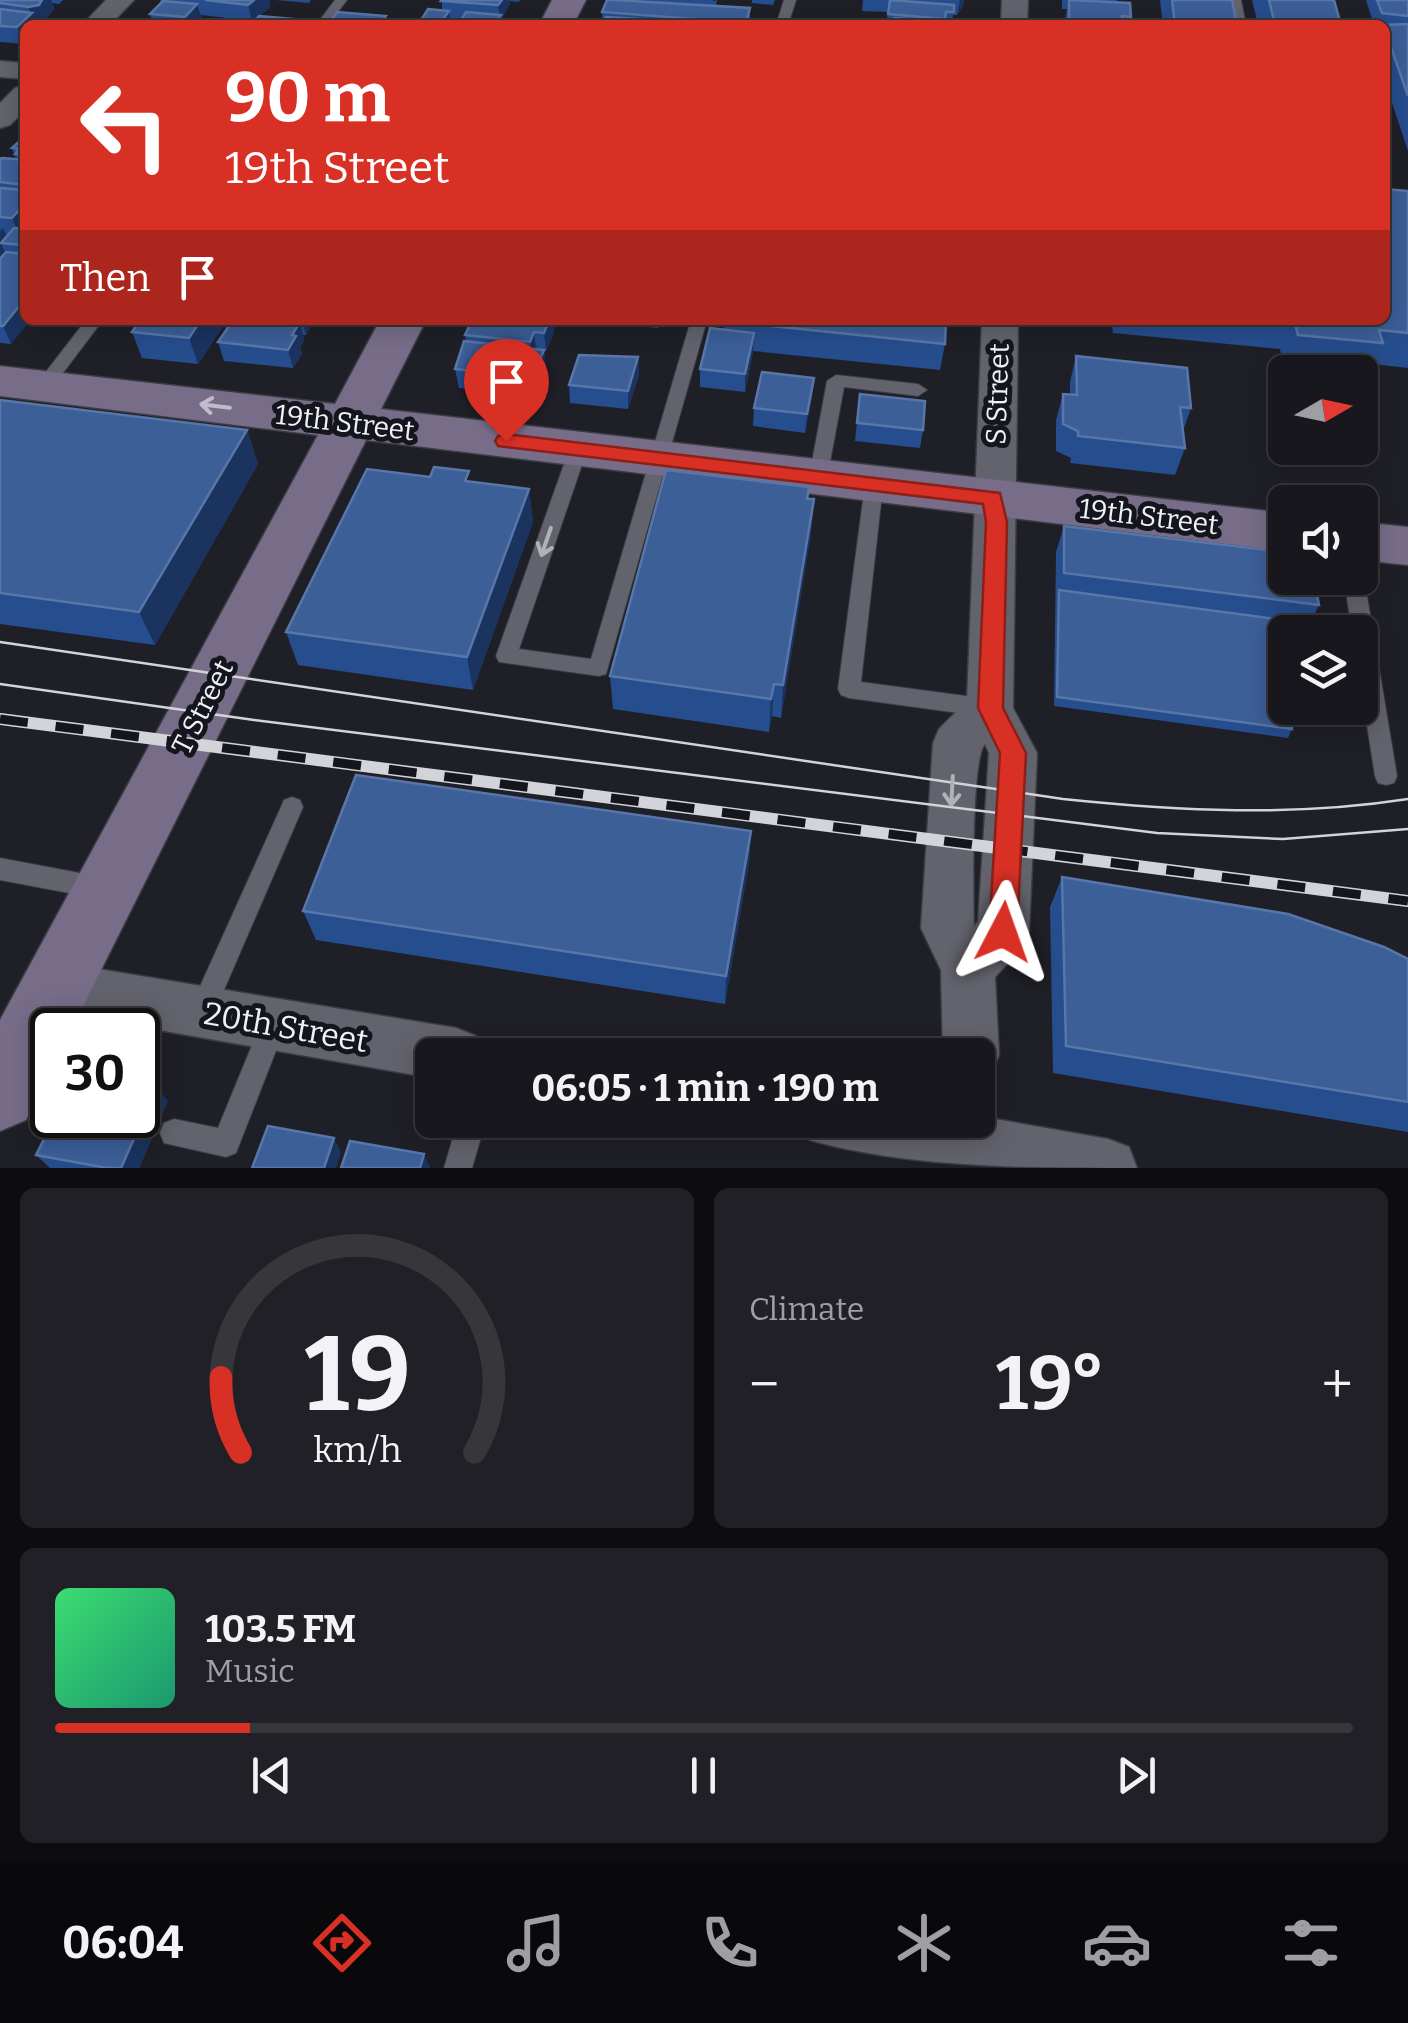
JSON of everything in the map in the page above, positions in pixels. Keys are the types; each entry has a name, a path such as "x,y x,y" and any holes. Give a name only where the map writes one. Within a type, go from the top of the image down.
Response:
{"main road":[{"name":"T Street","path":"8,1063 56,987 400,325"},
{"name":"19th Street","path":"22,384 1268,530"},
{"path":"1378,543 1408,546"}],"street":[{"path":"101,20 121,0"},
{"path":"0,119 20,99"},
{"name":"S Street","path":"970,1038 968,968 1003,932 1013,753 990,708 1000,325"},
{"name":"20th Street","path":"56,987 415,1048"},
{"path":"936,1138 1108,1168"}],"lane":[{"path":"326,20 341,0"},
{"path":"22,384 89,325"},
{"path":"578,450 506,656 599,668 697,325"},
{"path":"818,478 836,381 918,390"},
{"path":"874,484 849,689 990,708"},
{"path":"1357,595 1386,776"},
{"path":"202,1013 292,808"},
{"path":"0,868 108,889"},
{"path":"174,1134 226,1143 272,1025"},
{"path":"458,1168 467,1138"}],"building":[{"path":"0,0 42,0 39,5 28,7"},
{"path":"205,0 254,0 248,5"},
{"path":"442,0 502,0 498,5"},
{"path":"607,0 750,8 747,20 602,12"},
{"path":"890,0 954,5 954,12 946,12 945,19 888,14"},
{"path":"1069,0 1130,3 1131,17 1122,16 1122,20 1069,20"},
{"path":"1172,0 1232,0 1236,20 1174,20"},
{"path":"1269,0 1334,0 1340,20 1274,20"},
{"path":"1377,0 1408,0 1408,16 1382,13"},
{"path":"163,1 197,4 185,17 150,14"},
{"path":"0,9 32,13 20,20 17,27 0,26"},
{"path":"428,9 449,11 443,20 421,20"},
{"path":"337,12 386,16 383,20 331,20"},
{"path":"466,12 501,15 497,20 461,20"},
{"path":"259,16 294,19 293,20 256,20"},
{"path":"606,17 652,20 604,20"},
{"path":"1408,24 1408,96 1390,44 1390,25"},
{"path":"0,159 20,160 20,184 0,182"},
{"path":"0,188 20,190 20,209 12,218 0,217"},
{"path":"1390,189 1408,191 1408,333 1379,330 1383,343 1298,335 1295,325 1390,325"},
{"path":"14,228 20,229 20,245 1,243"},
{"path":"6,252 20,253 20,305 3,326 0,326 0,259"},
{"path":"137,325 198,325 189,338 132,332"},
{"path":"230,325 298,325 288,350 218,342"},
{"path":"470,325 547,325 544,333 534,332 530,342 465,335"},
{"path":"762,325 946,325 945,344"},
{"path":"710,328 754,333 745,374 700,369"},
{"path":"464,341 544,350 532,378 471,375 472,371 455,369"},
{"path":"579,355 638,357 628,391 569,385"},
{"path":"1076,356 1187,368 1191,408 1180,407 1185,448 1078,436 1078,431 1063,424 1063,394 1077,395"},
{"path":"762,372 814,378 807,414 754,408"},
{"path":"860,394 925,401 923,430 857,423"},
{"path":"0,400 247,430 139,612 0,593"},
{"path":"434,467 469,471 465,481 529,489 467,657 286,632 367,469 430,477"},
{"path":"666,470 809,487 807,499 814,499 783,685 774,684 771,699 610,676"},
{"path":"1064,526 1268,550 1268,595 1317,595 1319,605 1064,573"},
{"path":"1059,590 1268,618 1268,725 1291,725 1292,729 1057,697"},
{"path":"356,775 751,831 726,976 303,911"},
{"path":"1062,877 1288,914 1408,959 1408,1102 1066,1046"},
{"path":"268,1126 334,1138 324,1168 252,1168"},
{"path":"44,1138 134,1138 121,1168 36,1155"},
{"path":"350,1141 424,1154 420,1168 341,1168"}],"tram line":[{"path":"0,642 1063,799 1236,810 1321,808 1408,799"},
{"path":"0,684 254,720 1157,833 1283,839 1408,829"}],"railway":[{"path":"0,719 1408,901"}],"route":[{"path":"506,441 993,498 996,522 990,708 1013,753 1003,932"}]}
